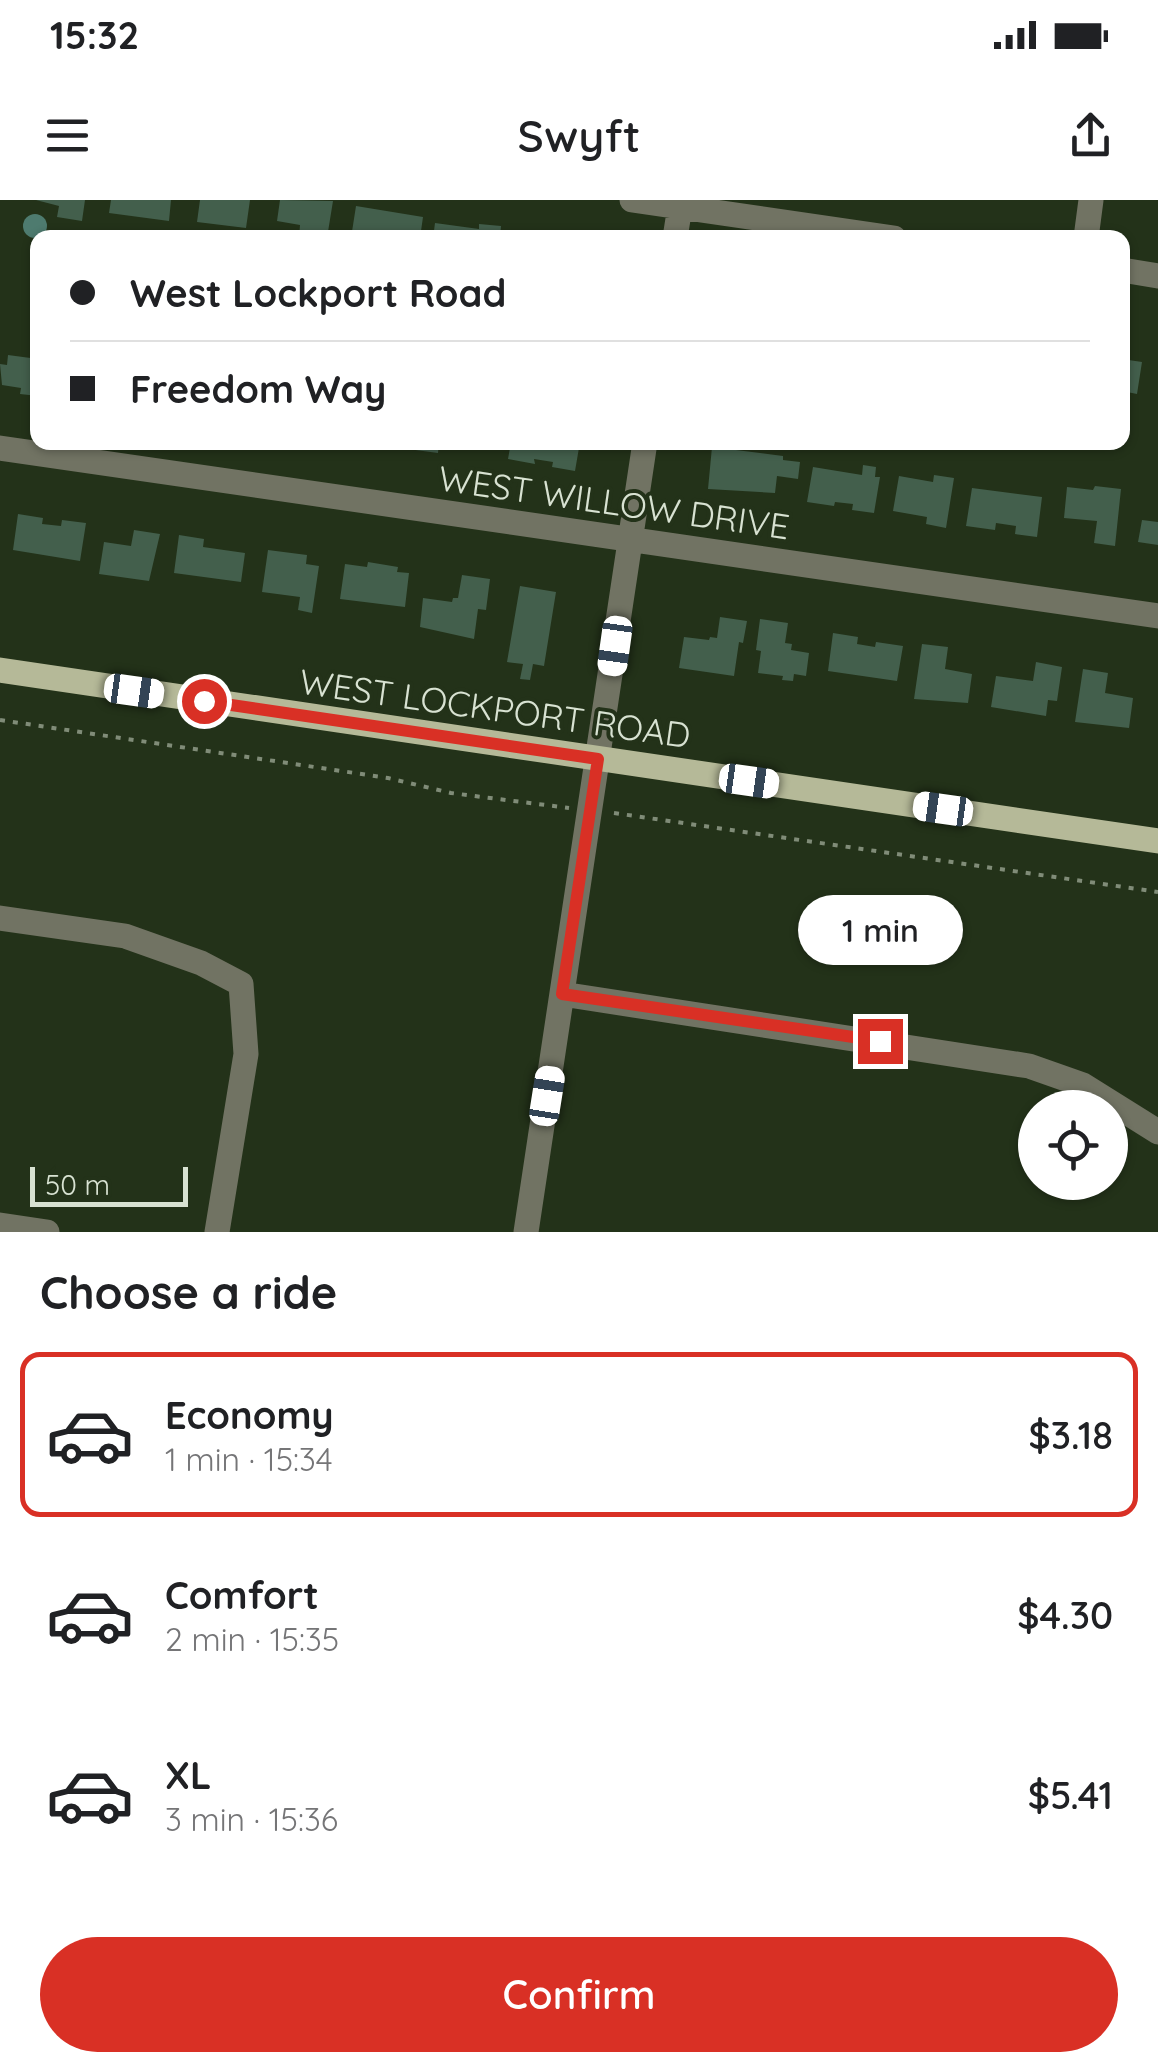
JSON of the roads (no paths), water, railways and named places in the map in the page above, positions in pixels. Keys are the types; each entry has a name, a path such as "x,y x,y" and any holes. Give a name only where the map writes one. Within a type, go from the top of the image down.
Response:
{"main road":[{"name":"WEST LOCKPORT ROAD","path":"0,670 1158,841"}],"street":[{"path":"632,200 844,230"},
{"path":"1087,230 1091,200"},
{"path":"676,230 680,204"},
{"path":"1130,271 1158,276"},
{"name":"WEST WILLOW DRIVE","path":"0,448 1158,616"},
{"path":"526,1232 644,450"},
{"path":"0,918 125,936 201,962 240,984 246,1054 217,1232"},
{"path":"562,994 1030,1066 1083,1085 1158,1132"},
{"path":"0,1224 47,1232"}],"water":[{"path":"30,215 40,215 46,221 46,230 30,230 30,237 24,231 24,221"}]}
